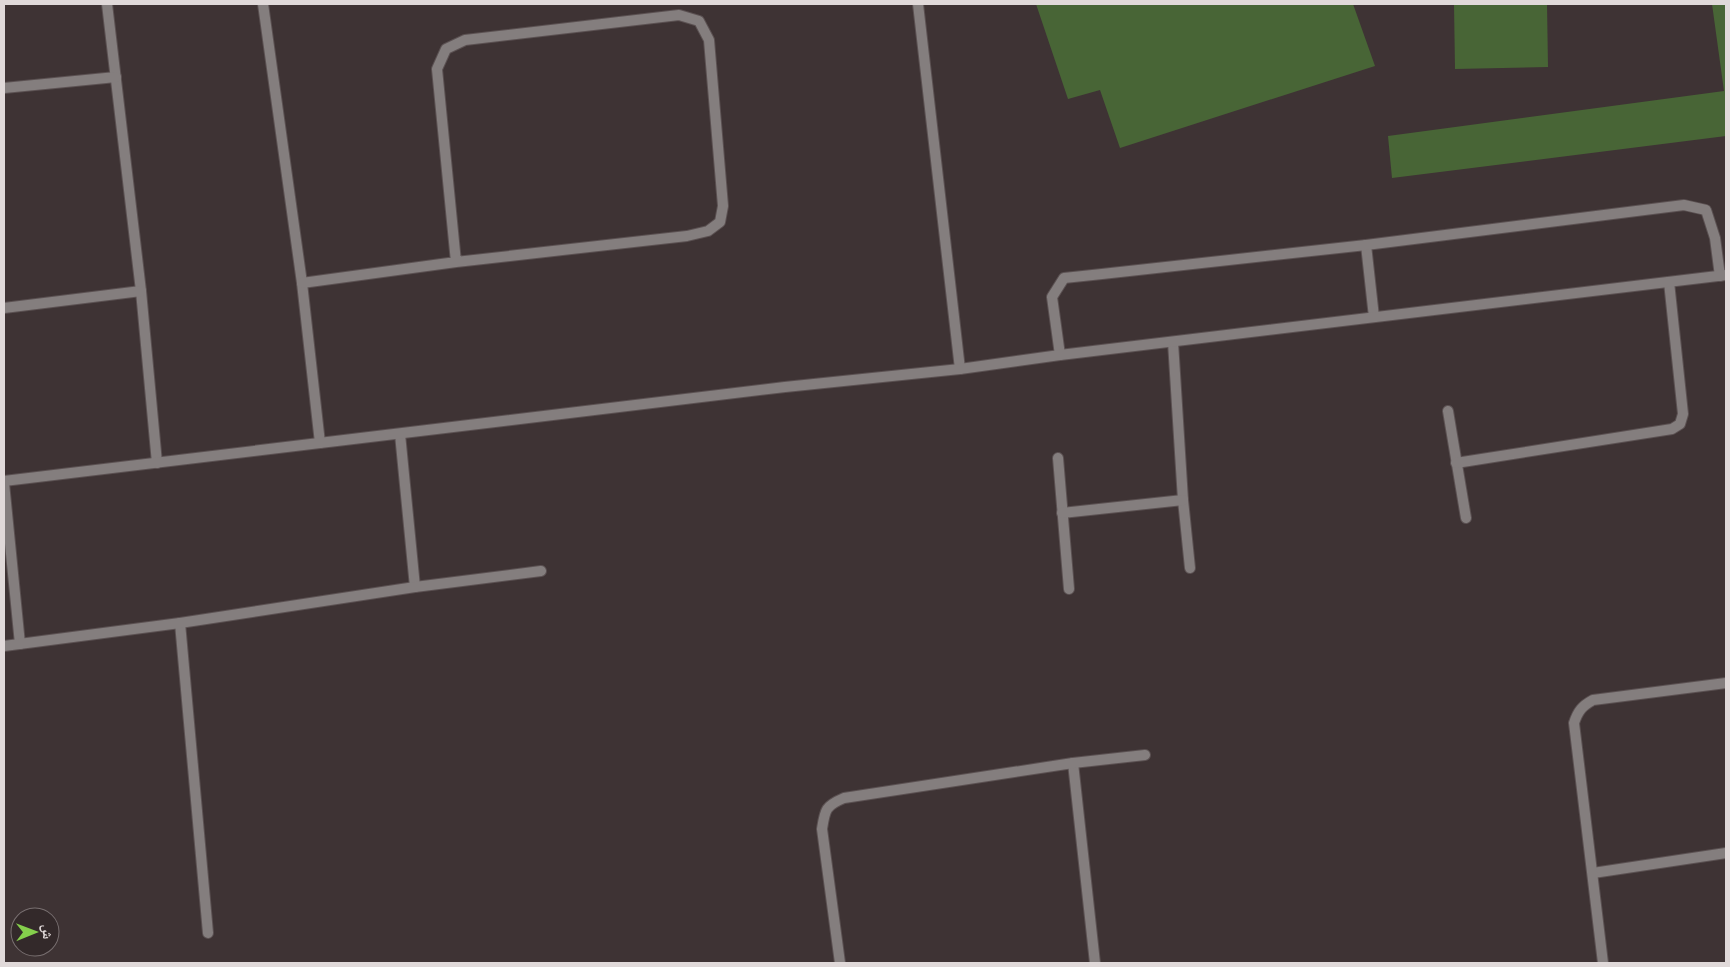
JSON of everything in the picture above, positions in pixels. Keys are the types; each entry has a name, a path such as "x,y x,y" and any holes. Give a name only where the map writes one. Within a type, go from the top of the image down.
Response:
{"street":[{"path":"106,4 141,290 157,463"},
{"path":"263,4 302,283 320,443"},
{"path":"918,4 960,370"},
{"path":"302,283 456,262 688,236 708,231 720,222 723,206 709,40 699,21 679,15 465,40 446,49 437,69 456,262"},
{"path":"4,88 116,78"},
{"path":"20,644 4,482 775,389 960,370 1060,355 1723,276 1715,238 1706,210 1684,206 1064,278 1052,297 1060,355"},
{"path":"1366,244 1374,318"},
{"path":"1456,463 1672,429 1680,424 1682,414 1669,282"},
{"path":"4,308 141,290"},
{"path":"1173,342 1190,568"},
{"path":"1448,411 1466,518"},
{"path":"400,434 415,587"},
{"path":"1058,458 1069,589"},
{"path":"1062,513 1184,500"},
{"path":"4,646 180,623 541,570"},
{"path":"180,623 208,933"},
{"path":"1602,963 1574,723 1578,712 1584,705 1593,700 1726,684"},
{"path":"840,963 822,829 824,811 832,803 844,798 1145,755"},
{"path":"1073,764 1095,963"},
{"path":"1593,874 1726,853"}],"building":[{"path":"1036,4 1353,4 1375,66 1120,148 1100,90 1068,99"},
{"path":"1454,4 1547,4 1548,67 1455,69"},
{"path":"1712,4 1726,4 1726,136 1392,178 1388,136 1724,91"}]}
